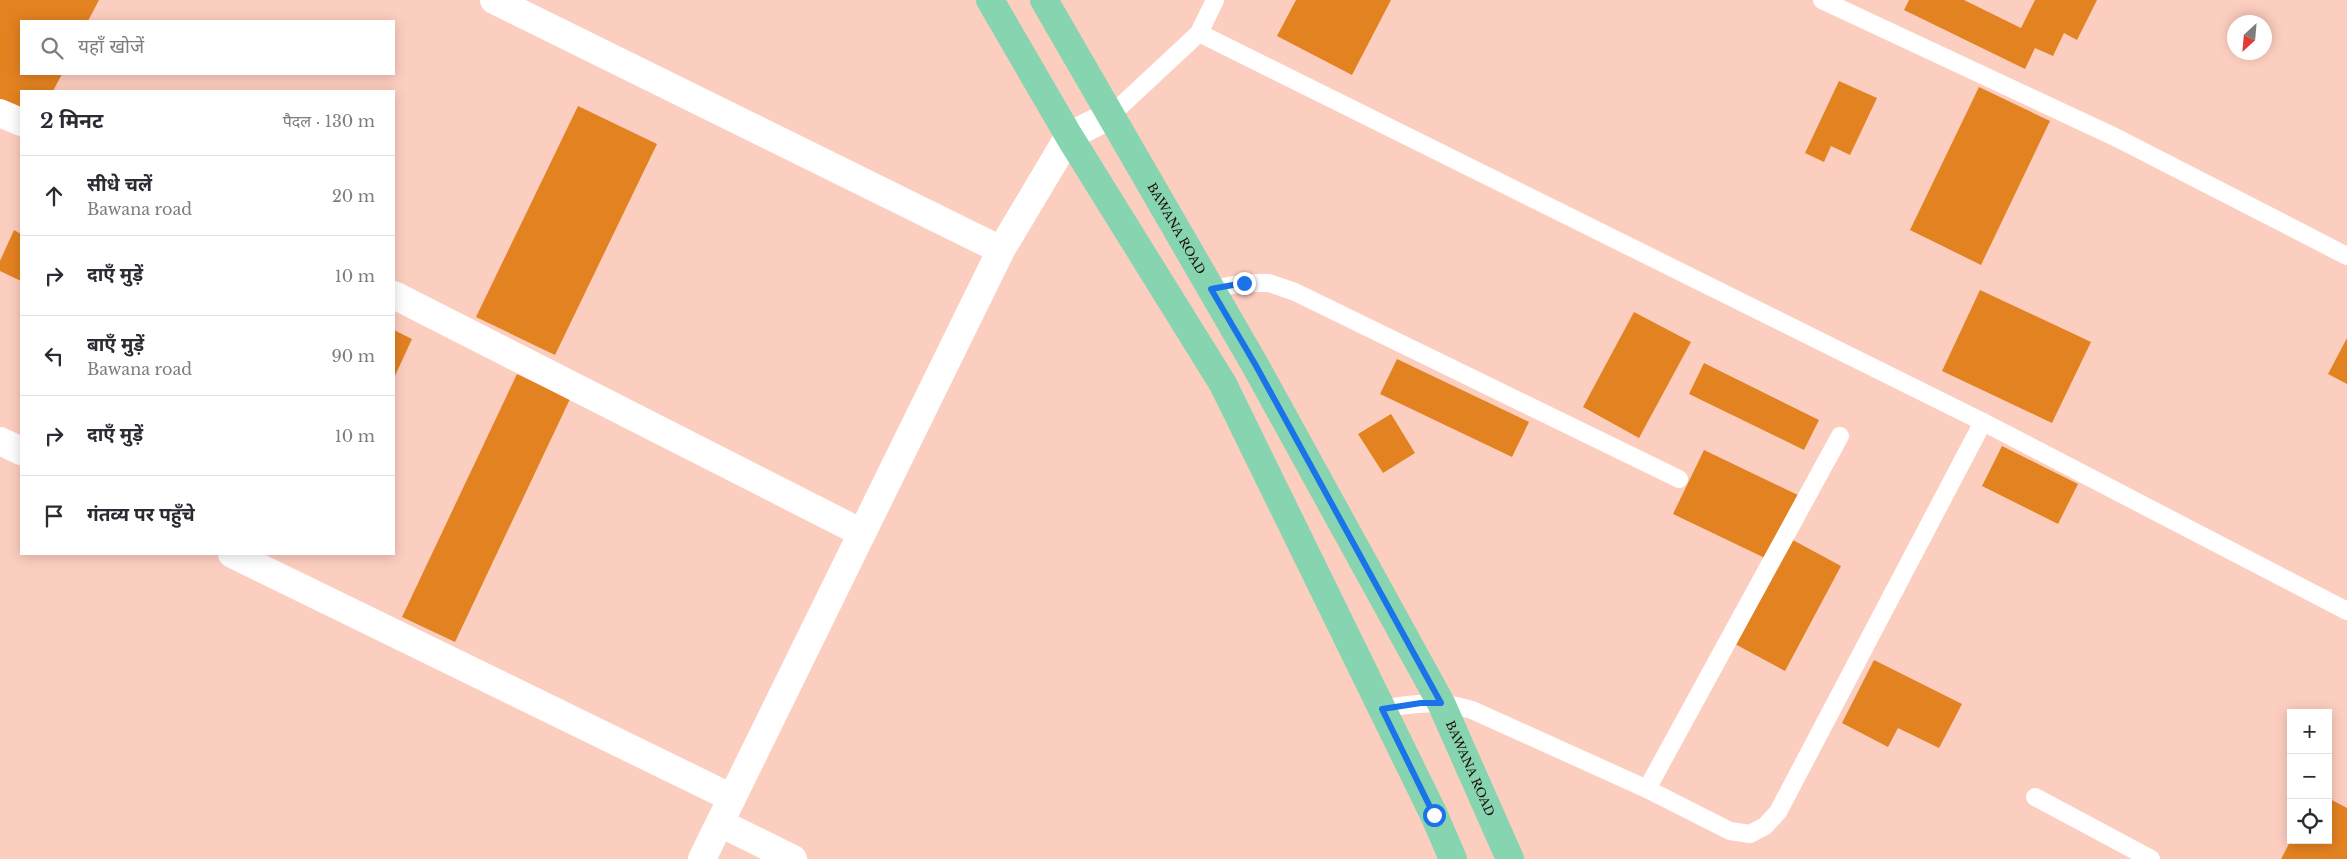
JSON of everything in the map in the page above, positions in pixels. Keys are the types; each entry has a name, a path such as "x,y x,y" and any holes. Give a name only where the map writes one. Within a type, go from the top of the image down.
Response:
{"main road":[{"path":"990,0 1069,136 1223,384 1453,859"},
{"name":"BAWANA ROAD","path":"1044,0 1255,364 1441,703 1510,859"}],"street":[{"path":"494,0 1001,250"},
{"path":"0,113 20,122"},
{"path":"702,859 1001,250 1069,136 1111,115"},
{"path":"395,296 862,533"},
{"path":"0,441 20,451"},
{"path":"234,555 732,798"},
{"path":"720,823 793,859"}],"lane":[{"path":"1111,115 1199,33 1215,0"},
{"path":"1822,0 2115,138 2347,256"},
{"path":"1199,33 1983,422 2347,612"},
{"path":"1211,289 1244,283 1269,283 1295,292 1679,479"},
{"path":"1382,709 1421,703 1441,703 1472,710 1647,789 1730,831 1750,834 1765,826 1778,812 1983,422"},
{"path":"1647,789 1840,436"},
{"path":"2035,797 2151,859"}],"building":[{"path":"0,0 99,0 89,20 20,20 20,75 61,75 54,90 20,90 20,112 0,102"},
{"path":"1296,0 1391,0 1352,75 1277,36"},
{"path":"1909,0 1964,0 2021,28 2035,0 2097,0 2077,40 2064,33 2053,56 2035,48 2025,69 1904,10"},
{"path":"1839,81 1877,98 1850,155 1831,146 1824,162 1805,153"},
{"path":"1979,87 2050,121 1981,265 1910,230"},
{"path":"578,106 657,144 555,355 476,317"},
{"path":"14,230 20,233 20,281 0,271 0,261"},
{"path":"1980,290 2091,342 2052,423 1942,371"},
{"path":"1634,312 1691,342 1639,438 1583,407"},
{"path":"395,330 412,339 395,376"},
{"path":"2347,338 2347,384 2328,374"},
{"path":"1397,359 1529,422 1512,457 1380,394"},
{"path":"1704,363 1819,420 1804,450 1689,394"},
{"path":"517,374 570,399 455,642 402,617"},
{"path":"1391,414 1415,453 1383,473 1358,434"},
{"path":"2002,446 2078,484 2058,524 1982,486"},
{"path":"1704,450 1798,495 1767,559 1673,514"},
{"path":"1791,539 1841,566 1785,671 1735,644"},
{"path":"1874,660 1962,704 1939,748 1898,728 1888,747 1842,723"},
{"path":"2332,800 2347,808 2347,859 2281,859 2289,844 2332,844"}],"route":[{"path":"1244,283 1211,289 1255,364 1441,703 1408,704 1382,709 1434,815"}]}
